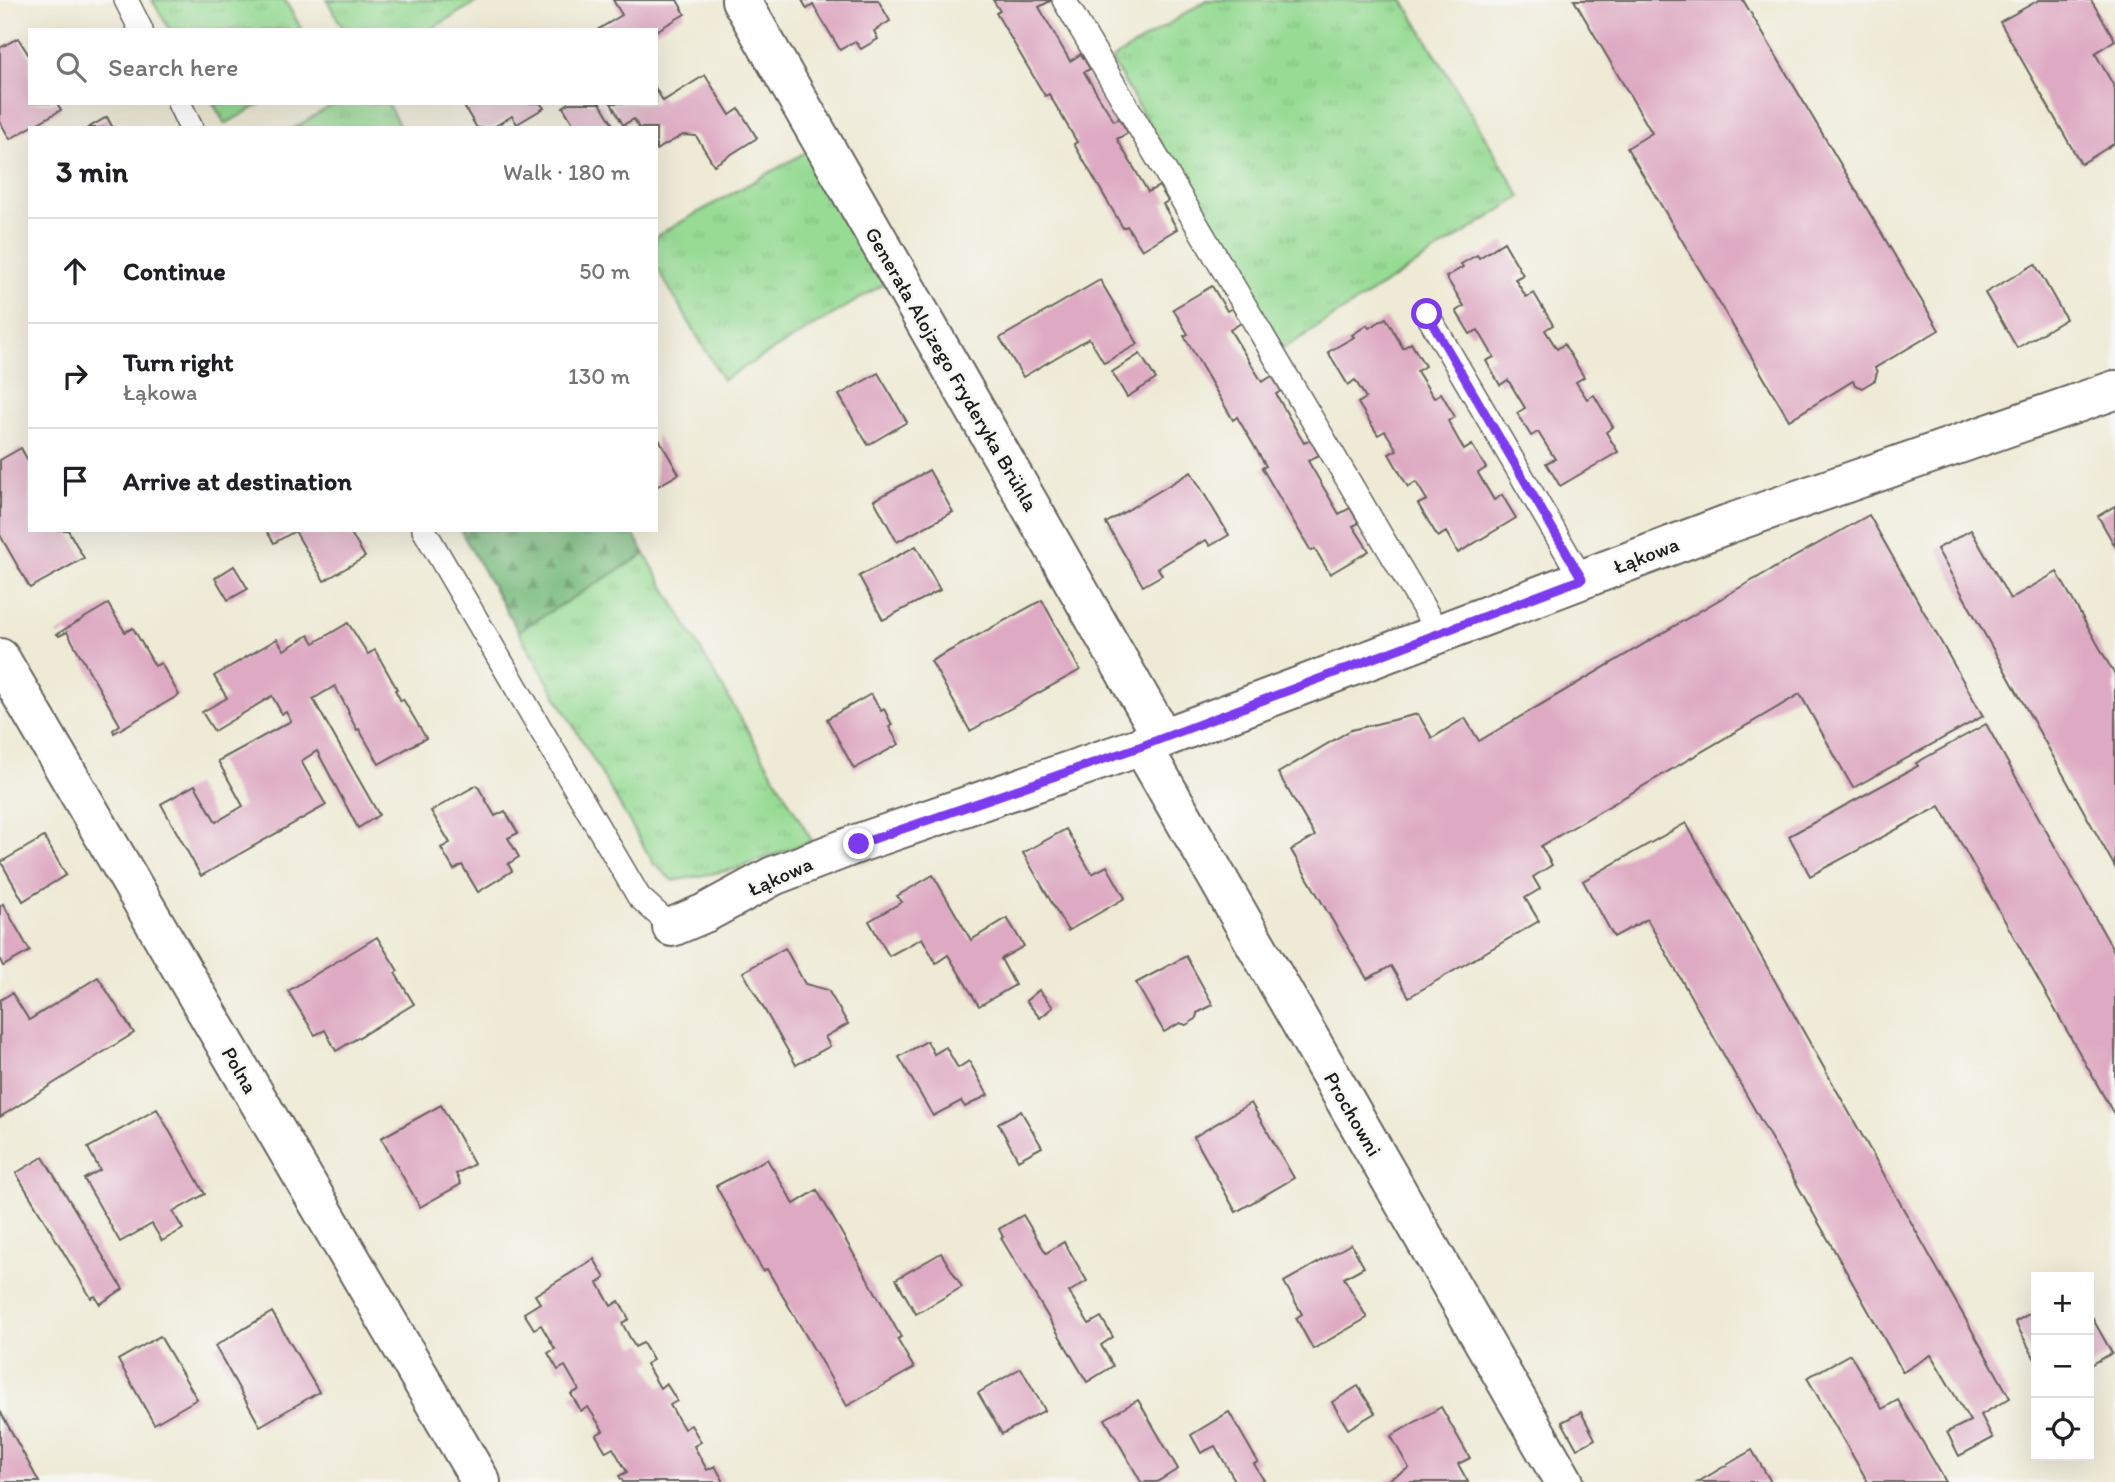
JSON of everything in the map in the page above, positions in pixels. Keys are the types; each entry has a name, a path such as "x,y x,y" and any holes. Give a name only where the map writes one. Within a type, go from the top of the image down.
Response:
{"street":[{"name":"Generała Alojzego Fryderyka Brühla","path":"741,0 1152,742"},
{"name":"Łąkowa","path":"673,927 774,876 872,839 1152,742 1728,524 2115,390"},
{"name":"Polna","path":"0,657 13,709 481,1482"},
{"name":"Prochowni","path":"1152,742 1564,1482"}],"lane":[{"path":"126,0 140,28"},
{"path":"1064,0 1439,634"},
{"path":"180,105 190,126"},
{"path":"1427,314 1582,579"},
{"path":"425,532 639,897 673,927"}],"green space":[{"path":"152,0 285,0 301,28 169,28"},
{"path":"327,0 480,0 432,28 343,28"},
{"path":"1207,0 1403,0 1521,197 1283,349 1111,60"},
{"path":"214,105 258,105 225,124"},
{"path":"333,105 388,105 400,126 297,126"},
{"path":"808,151 886,283 723,380 658,269 658,235"},
{"path":"461,532 632,532 645,554 518,631"},
{"path":"645,554 812,841 736,869 673,881 654,864 518,631"}],"building":[{"path":"613,0 677,0 685,14 658,30 600,28 622,15"},
{"path":"802,0 878,0 890,21 874,31 878,39 861,49 855,41 840,50 813,5 807,9"},
{"path":"993,0 1052,0 1039,7 1070,61 1081,54 1090,69 1084,72 1114,121 1119,118 1128,133 1117,139 1148,192 1159,186 1168,201 1163,204 1177,229 1142,250 1127,226 1123,228 1074,144 1077,142 1049,94 1045,96 996,13 1000,11"},
{"path":"1574,0 1743,0 1939,330 1875,368 1875,380 1862,388 1853,381 1789,420 1627,148 1652,133"},
{"path":"2039,0 2091,0 2115,40 2095,53 2115,88 2115,143 2081,164 2000,22"},
{"path":"18,38 28,54 28,105 58,105 61,110 33,126 28,126 28,129 10,139 0,122 0,48"},
{"path":"705,75 730,115 739,109 757,138 714,165 696,136 683,135 658,149 658,126 638,126 634,119 623,125 612,105 658,105 658,92 663,101"},
{"path":"463,105 542,105 544,108 517,124 512,116 495,126 476,126"},
{"path":"601,105 612,123 607,126 575,126 563,107"},
{"path":"107,117 112,126 91,126"},
{"path":"1504,242 1523,275 1515,279 1526,297 1534,293 1553,325 1545,330 1557,349 1564,344 1584,377 1576,382 1587,399 1594,395 1613,427 1606,432 1618,452 1560,486 1546,463 1555,459 1538,432 1531,436 1517,413 1525,408 1508,380 1500,385 1486,361 1494,357 1478,330 1470,334 1456,311 1464,306 1446,277 1463,267 1461,264 1477,255 1479,258"},
{"path":"2035,264 2066,319 2017,348 1985,293"},
{"path":"1100,280 1138,344 1104,363 1089,338 1023,377 1000,338"},
{"path":"1212,286 1227,311 1232,308 1241,323 1230,330 1262,382 1272,376 1281,391 1276,394 1304,443 1310,440 1319,455 1308,461 1339,514 1350,508 1359,523 1353,526 1369,551 1330,574 1315,549 1311,551 1262,468 1266,466 1237,417 1233,420 1184,336 1188,334 1173,309"},
{"path":"1386,318 1403,348 1411,343 1425,366 1417,371 1434,398 1441,393 1455,417 1448,421 1464,450 1472,445 1486,468 1478,473 1494,500 1502,495 1516,518 1458,553 1446,532 1438,537 1418,504 1427,500 1416,482 1408,487 1389,454 1397,450 1385,431 1378,435 1358,403 1366,398 1355,380 1348,385 1328,352 1354,337 1352,335 1367,325 1369,328"},
{"path":"1140,354 1156,379 1127,397 1112,372"},
{"path":"878,373 907,422 868,445 839,395"},
{"path":"658,437 679,474 658,486"},
{"path":"21,448 28,460 28,532 69,532 84,558 30,588 0,535 0,460"},
{"path":"929,470 953,512 897,542 874,500"},
{"path":"1191,472 1229,535 1210,546 1206,540 1198,544 1158,568 1162,575 1143,586 1106,523"},
{"path":"2115,506 2115,546 2098,516"},
{"path":"1869,515 1983,716 1853,788 1800,694 1541,846 1552,865 1533,877 1540,889 1525,898 1539,921 1409,997 1391,966 1367,979 1291,850 1315,836 1278,773 1351,730 1418,714 1432,738 1465,718 1479,741"},
{"path":"1971,530 2010,599 2057,572 2115,675 2115,867 1937,549"},
{"path":"267,532 293,532 274,543"},
{"path":"296,532 350,532 365,557 324,581"},
{"path":"916,546 940,590 883,620 859,576"},
{"path":"234,566 248,589 228,600 215,578"},
{"path":"1042,600 1080,670 970,731 931,661"},
{"path":"108,604 125,632 133,628 155,666 161,663 179,695 114,733 113,730 120,725 67,632 59,636 57,634"},
{"path":"348,623 368,654 375,650 401,701 403,699 426,738 379,764 359,729 357,730 335,686 313,699 379,815 358,828 317,751 301,761 326,805 201,876 161,804 195,785 216,822 243,806 218,761 291,721 286,712 282,714 272,696 214,731 202,712 227,698 214,676 277,639 284,650 309,635 314,643"},
{"path":"871,694 881,711 884,709 892,725 889,727 899,744 854,769 827,719"},
{"path":"1986,724 2115,953 2115,1116 1940,806 1810,876 1789,836 1918,766 1916,763"},
{"path":"477,785 495,816 505,811 518,833 508,838 519,857 508,864 512,871 478,892 462,865 454,870 441,848 450,843 431,811"},
{"path":"1686,823 2010,1398 1981,1415 1993,1438 1959,1456 1947,1432 1970,1421 1931,1355 1903,1372 1647,919 1614,937 1583,881"},
{"path":"1066,829 1092,874 1107,866 1125,898 1068,931 1023,853"},
{"path":"44,837 66,875 23,901 1,862"},
{"path":"933,875 971,940 1007,918 1024,946 1001,959 1015,985 979,1006 948,955 936,963 922,938 889,956 869,921 902,902 897,896"},
{"path":"3,904 30,951 3,966 0,960 0,906"},
{"path":"377,937 414,1004 336,1051 325,1030 315,1035 288,991"},
{"path":"785,948 805,984 828,990 848,1024 825,1037 830,1046 796,1065 743,972"},
{"path":"1186,956 1213,1005 1197,1013 1196,1019 1186,1025 1180,1023 1164,1032 1136,983"},
{"path":"98,977 134,1033 0,1117 0,1000 12,993 29,1020"},
{"path":"1039,990 1053,1007 1040,1018 1026,1001"},
{"path":"927,1041 934,1054 946,1047 958,1068 969,1061 988,1095 965,1107 961,1101 933,1116 899,1057"},
{"path":"1251,1103 1294,1178 1236,1212 1194,1137"},
{"path":"441,1105 474,1164 456,1174 461,1184 420,1207 381,1138"},
{"path":"157,1109 205,1194 173,1212 183,1229 162,1241 152,1224 120,1242 84,1179 100,1170 88,1148"},
{"path":"1021,1111 1042,1147 1018,1160 998,1123"},
{"path":"43,1157 123,1289 100,1304 95,1296 91,1298 16,1173"},
{"path":"767,1159 794,1204 817,1190 901,1337 897,1339 914,1368 847,1406 767,1269 763,1271 716,1186"},
{"path":"1023,1215 1046,1253 1064,1242 1087,1281 1069,1292 1089,1324 1101,1317 1113,1337 1101,1345 1113,1366 1087,1382 1001,1238 1003,1237 999,1229"},
{"path":"1351,1244 1364,1267 1344,1278 1367,1318 1313,1349 1296,1318 1302,1314 1284,1282"},
{"path":"941,1253 962,1287 916,1314 896,1279"},
{"path":"594,1259 605,1278 598,1283 611,1306 619,1301 629,1319 622,1323 635,1347 643,1343 653,1360 646,1364 660,1388 666,1383 677,1401 670,1405 684,1429 691,1425 701,1442 694,1446 707,1470 715,1466 724,1482 623,1482 619,1476 627,1472 613,1448 606,1452 596,1435 603,1431 599,1424 588,1407 581,1411 571,1394 579,1390 565,1366 558,1370 548,1353 555,1349 541,1325 534,1329 524,1313 540,1303 535,1295"},
{"path":"272,1312 319,1392 260,1426 215,1346"},
{"path":"2031,1313 2031,1352 2015,1322"},
{"path":"2094,1321 2112,1353 2094,1363"},
{"path":"160,1336 197,1399 154,1424 118,1360"},
{"path":"1850,1354 1882,1409 1898,1400 1946,1482 1868,1482 1807,1378"},
{"path":"1021,1368 1045,1410 1002,1434 978,1393"},
{"path":"1358,1386 1375,1413 1348,1429 1332,1402"},
{"path":"1138,1400 1178,1469 1157,1482 1141,1482 1105,1419"},
{"path":"1441,1407 1470,1458 1458,1464 1468,1482 1384,1482 1409,1468 1391,1436"},
{"path":"0,1411 39,1482 0,1482"},
{"path":"1229,1412 1258,1462 1254,1464 1265,1482 1236,1482 1215,1446 1201,1453 1191,1435"},
{"path":"1581,1412 1595,1439 1577,1449 1562,1422"},
{"path":"1752,1450 1771,1482 1698,1482"}],"route":[{"path":"859,844 1142,746 1582,579 1427,314"}]}
